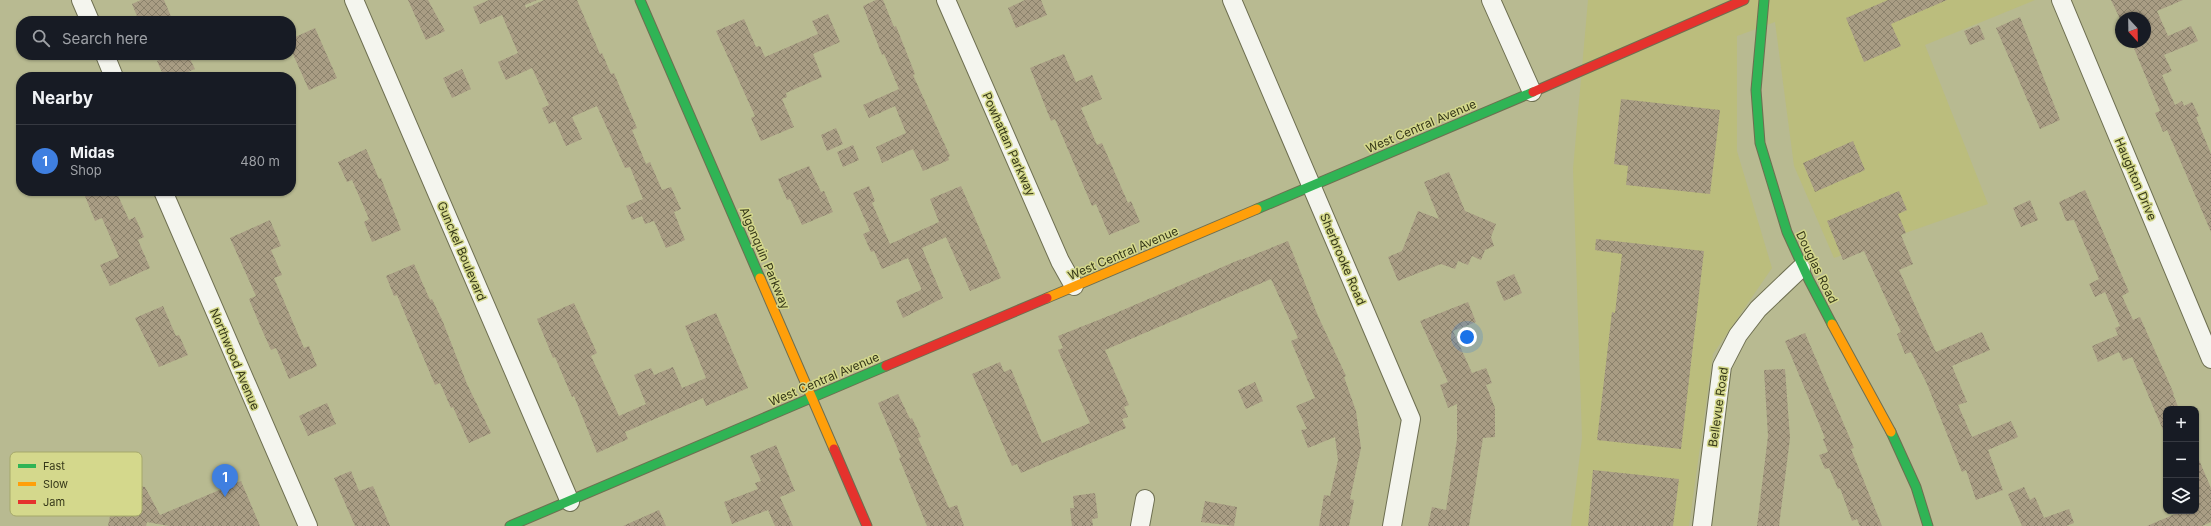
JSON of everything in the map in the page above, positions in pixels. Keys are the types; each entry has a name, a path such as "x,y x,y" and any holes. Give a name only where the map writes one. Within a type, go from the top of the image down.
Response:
{"main road":[{"name":"Algonquin Parkway","path":"640,0 867,526"},
{"name":"West Central Avenue","path":"510,526 570,502 812,397 1532,92 1744,0"},
{"name":"Douglas Road","path":"1764,0 1757,60 1759,134 1774,194 1789,240 1801,268 1870,393 1911,474 1928,526"}],"street":[{"path":"81,0 88,16"},
{"name":"Gunckel Boulevard","path":"354,0 570,502"},
{"name":"Powhattan Parkway","path":"946,0 1060,261 1074,286"},
{"name":"Sherbrooke Road","path":"1232,0 1411,419 1392,526"},
{"path":"1491,0 1532,92"},
{"name":"Haughton Drive","path":"2061,0 2211,359"},
{"path":"107,60 112,72"},
{"name":"Northwood Avenue","path":"165,196 308,526"},
{"name":"Bellevue Road","path":"1702,526 1722,366 1738,335 1758,309 1801,268"},
{"path":"1140,526 1145,499"}],"shaded area":[{"path":"1588,0 2035,0 1925,45 1988,204 1834,258 1794,166 1775,22 1737,36 1737,151 1772,268 1713,354 1689,526 1571,526 1582,438 1573,169"}],"building":[{"path":"141,0 164,0 171,16 137,16 132,4"},
{"path":"408,0 428,0 445,31 426,40"},
{"path":"489,0 537,0 525,5 526,8 544,0 577,0 600,54 602,53 611,74 614,73 637,128 632,130 646,164 650,162 662,190 671,187 681,209 674,212 685,240 666,248 654,221 645,224 642,216 632,220 626,206 643,199 630,167 625,168 597,106 572,117 582,139 566,146 555,121 549,124 542,108 549,105 532,68 506,80 498,62 518,53 502,15 480,24 473,7"},
{"path":"876,0 883,0 894,27 896,26 915,74 913,75 950,156 948,157 949,160 923,171 913,149 882,163 876,147 906,133 895,106 869,118 863,105 899,89 884,54 882,55 863,6"},
{"path":"1025,0 1041,0 1047,15 1016,28 1008,8"},
{"path":"1888,0 1947,0 1891,24 1901,46 1864,62 1846,18"},
{"path":"2111,0 2183,0 2157,11 2168,36 2191,26 2198,41 2164,55 2172,71 2162,75 2175,105 2182,101 2184,106 2192,102 2199,116 2196,117 2211,154 2211,232 2167,130 2163,132 2155,113 2160,111 2134,48 2151,48 2151,12 2117,12"},
{"path":"828,14 840,42 813,54 822,77 786,93 787,97 782,99 794,127 761,141 751,118 755,116 716,31 744,19 756,47 760,46 765,57 818,34 812,21"},
{"path":"2020,17 2060,120 2040,129 1996,28"},
{"path":"1979,25 1985,39 1970,45 1964,31"},
{"path":"315,28 337,78 309,90 296,60 296,37"},
{"path":"1064,54 1076,82 1092,75 1102,99 1081,108 1097,145 1102,143 1128,203 1131,201 1140,222 1109,235 1096,204 1092,206 1055,119 1051,121 1030,68"},
{"path":"190,60 195,69 188,72 162,72 157,61"},
{"path":"462,69 471,89 452,98 443,78"},
{"path":"1621,99 1720,110 1710,194 1626,185 1628,166 1614,164"},
{"path":"836,128 843,144 827,151 821,135"},
{"path":"1853,141 1865,170 1815,192 1803,163"},
{"path":"853,145 859,160 843,167 837,152"},
{"path":"366,149 379,179 381,178 401,230 372,242 364,222 369,219 352,180 347,182 338,162"},
{"path":"809,166 821,192 824,191 833,212 802,225 790,199 787,200 778,179"},
{"path":"1449,172 1465,211 1496,224 1491,237 1494,246 1485,250 1481,260 1472,256 1468,265 1458,261 1455,269 1441,264 1398,281 1388,257 1402,251 1418,211 1439,219 1424,182"},
{"path":"869,186 875,201 872,203 890,244 939,222 930,199 961,186 1001,278 970,291 946,237 922,248 943,298 903,318 896,301 921,290 921,288 908,258 882,269 874,251 871,252 863,234 870,231 853,193"},
{"path":"2085,190 2129,292 2122,296 2133,320 2140,317 2174,394 2178,406 2163,406 2163,430 2132,357 2123,361 2119,352 2098,362 2092,346 2118,335 2115,328 2120,326 2105,292 2095,297 2089,284 2099,279 2074,220 2066,221 2059,202"},
{"path":"1899,191 1907,210 1898,214 1906,233 1901,235 1913,264 1899,270 1936,352 1982,332 1990,350 1952,366 1967,402 1958,405 1972,437 2011,421 2018,437 1988,450 2003,490 1976,500 1966,470 1962,472 1927,384 1911,352 1905,354 1897,334 1901,332 1864,251 1843,260 1827,221"},
{"path":"85,196 118,196 129,220 135,217 144,237 138,240 150,268 110,286 100,265 119,257 102,218 95,221"},
{"path":"2030,200 2038,220 2021,227 2013,208"},
{"path":"270,220 281,246 271,250 282,275 274,278 304,348 309,346 317,366 289,379 276,348 271,350 249,299 256,296 230,238"},
{"path":"1596,239 1704,251 1681,449 1597,440 1612,312 1615,313 1622,254 1595,250"},
{"path":"1288,241 1318,316 1346,376 1344,377 1356,411 1361,448 1350,499 1354,500 1349,526 1319,526 1324,495 1330,496 1338,460 1335,437 1308,448 1301,430 1307,429 1296,406 1315,398 1291,341 1298,338 1271,279 1105,350 1129,405 1124,407 1128,417 1122,419 1126,428 1021,473 1017,464 1012,466 972,374 1000,362 1004,372 1011,369 1042,443 1090,423 1058,350 1063,348 1058,336 1116,313 1241,259"},
{"path":"414,264 430,300 432,299 443,322 467,384 491,433 469,443 453,407 451,408 440,383 435,385 397,295 394,296 386,276"},
{"path":"1514,274 1522,293 1504,301 1496,282"},
{"path":"1468,302 1476,322 1453,331 1472,373 1486,368 1492,383 1486,385 1495,408 1495,437 1483,438 1469,526 1428,526 1432,507 1446,510 1457,439 1457,404 1448,408 1440,385 1448,382 1420,321"},
{"path":"574,303 597,353 591,356 619,416 646,404 634,375 651,368 654,375 673,367 682,388 706,378 685,326 716,313 748,388 706,406 703,398 625,432 628,439 597,453 574,396 572,397 555,357 553,358 537,319"},
{"path":"163,306 176,336 179,335 188,355 159,367 135,318"},
{"path":"1805,333 1854,448 1851,449 1882,526 1860,526 1857,519 1852,521 1840,488 1838,489 1829,468 1825,469 1819,455 1828,452 1823,439 1825,438 1785,341"},
{"path":"1785,369 1790,438 1779,526 1757,526 1768,436 1764,370"},
{"path":"1255,382 1263,401 1246,409 1238,390"},
{"path":"898,394 910,419 912,418 921,437 918,438 949,508 957,505 964,526 927,526 899,458 901,457 878,403"},
{"path":"327,403 336,424 308,436 299,416"},
{"path":"776,445 795,491 780,497 793,526 775,526 768,510 732,524 724,502 758,489 755,483 761,481 750,456"},
{"path":"2199,460 2211,488 2211,522 2202,526 2147,526 2175,514 2199,514"},
{"path":"1593,470 1679,479 1673,526 1588,526"},
{"path":"351,471 359,491 373,486 390,526 355,526 334,478"},
{"path":"241,481 260,526 169,526 147,522 146,526 108,526 110,516 142,516 142,486 145,487 160,515"},
{"path":"2024,487 2030,500 2035,497 2044,518 2069,509 2074,523 2066,526 2022,526 2008,494"},
{"path":"1095,493 1098,518 1092,519 1093,526 1072,526 1070,508 1074,508 1073,496"},
{"path":"1205,501 1237,507 1234,526 1201,522"},
{"path":"659,510 666,526 623,526"}],"traffic: fast":[{"path":"640,0 760,278"},
{"path":"1764,0 1756,90 1760,143 1787,232 1809,280 1832,324"},
{"path":"1257,209 1533,92"},
{"path":"510,526 886,366"},
{"path":"1891,432 1916,487 1928,526"}],"traffic: slow":[{"path":"1047,298 1257,209"},
{"path":"760,278 834,449"},
{"path":"1832,324 1891,432"}],"traffic: jam":[{"path":"1533,92 1744,0"},
{"path":"886,366 1047,298"},
{"path":"834,449 867,526"}],"place":[{"name":"Midas","path":"225,497"}]}
